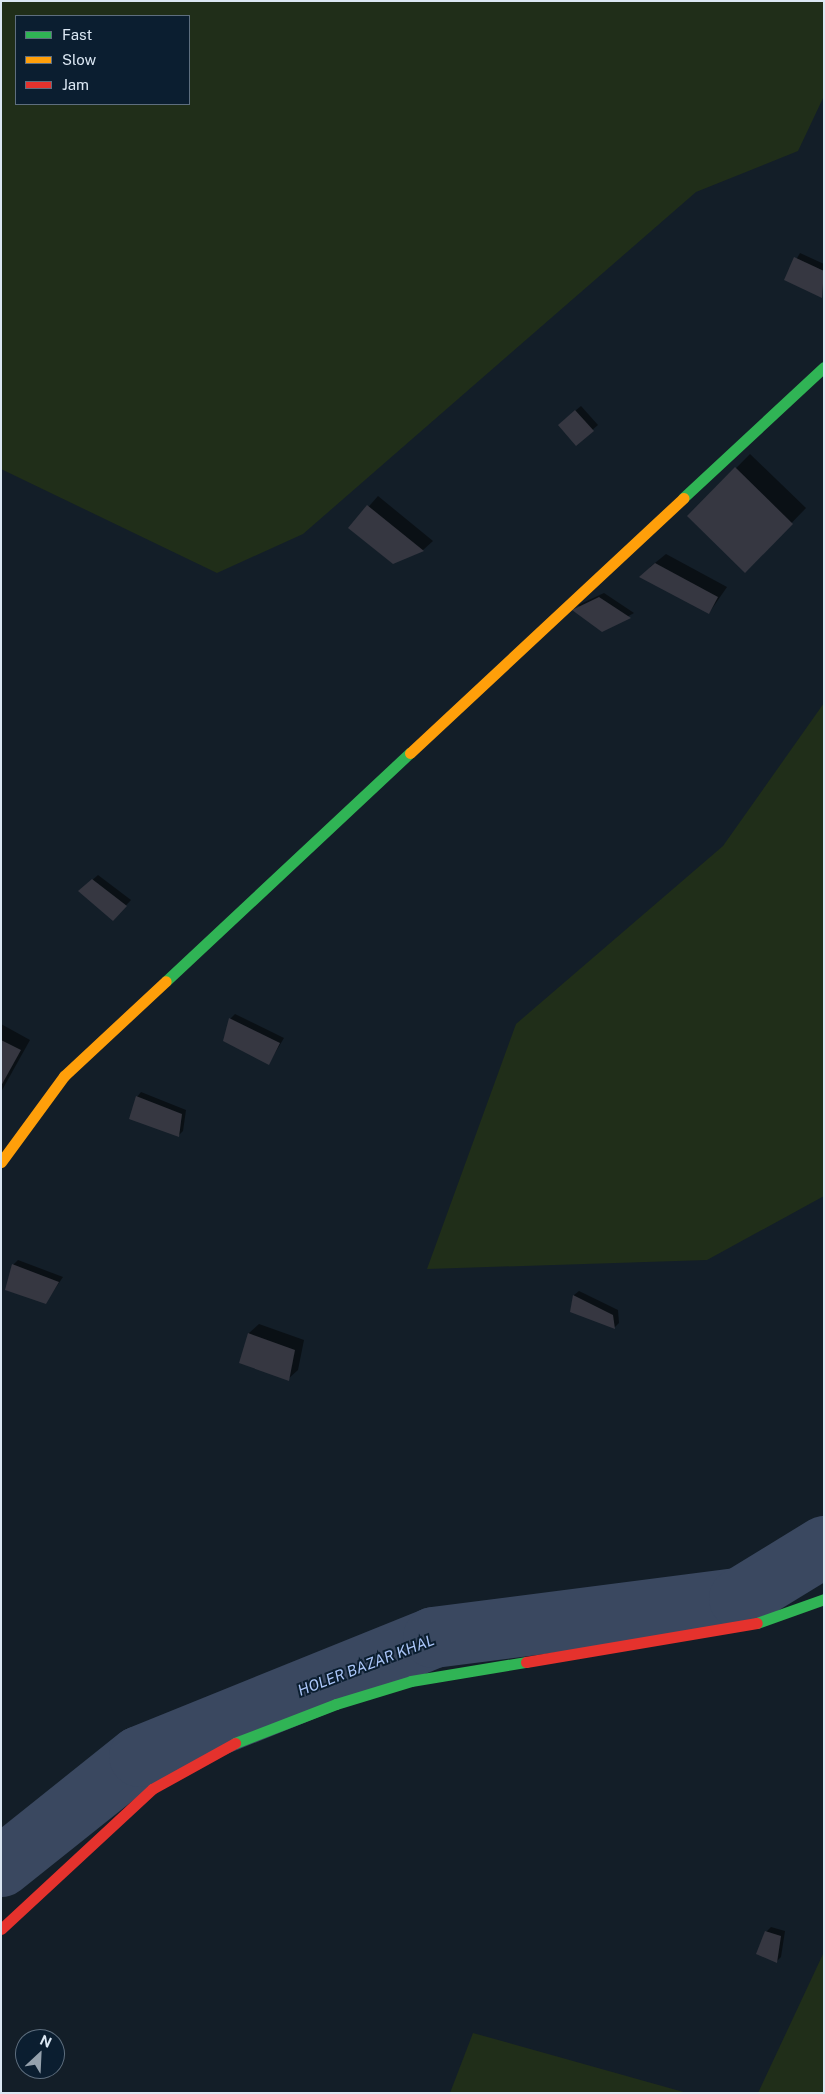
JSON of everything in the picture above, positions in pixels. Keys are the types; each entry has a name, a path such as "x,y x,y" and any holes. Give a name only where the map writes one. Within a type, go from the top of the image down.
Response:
{"street":[{"path":"1,1162 64,1076 824,367"},
{"path":"1,1929 152,1789 231,1745 336,1704 411,1681 747,1627 824,1600"}],"green space":[{"path":"1,1 824,1 824,96 798,151 696,192 303,534 217,573 1,469"},
{"path":"824,703 824,1196 707,1260 427,1269 516,1024 723,846"},
{"path":"824,1952 824,2093 758,2093"},
{"path":"473,2033 687,2093 450,2093"}],"building":[{"path":"794,257 824,271 822,298 784,280"},
{"path":"575,410 594,431 576,446 558,425"},
{"path":"735,467 793,524 745,573 687,516"},
{"path":"367,505 424,551 393,564 348,528"},
{"path":"655,563 718,597 709,614 639,577"},
{"path":"599,597 631,618 602,632 572,610"},
{"path":"92,879 127,906 113,921 78,891"},
{"path":"229,1018 280,1043 269,1065 223,1041"},
{"path":"1,1040 21,1050 1,1086"},
{"path":"136,1096 182,1114 179,1137 129,1119"},
{"path":"12,1264 59,1282 46,1304 5,1290"},
{"path":"573,1295 613,1315 615,1329 570,1312"},
{"path":"248,1333 295,1350 289,1381 239,1363"},
{"path":"765,1931 781,1936 777,1963 756,1954"}],"waterway":[{"name":"HOLER BAZAR KHAL","path":"1,1866 139,1756 433,1637 739,1598 824,1546"}],"traffic: fast":[{"path":"683,498 824,367"},
{"path":"166,981 410,753"},
{"path":"757,1623 824,1599"},
{"path":"235,1743 336,1704 411,1681 526,1662"}],"traffic: slow":[{"path":"410,753 683,498"},
{"path":"1,1162 64,1076 166,981"}],"traffic: jam":[{"path":"526,1662 757,1623"},
{"path":"1,1929 152,1789 235,1743"}]}
